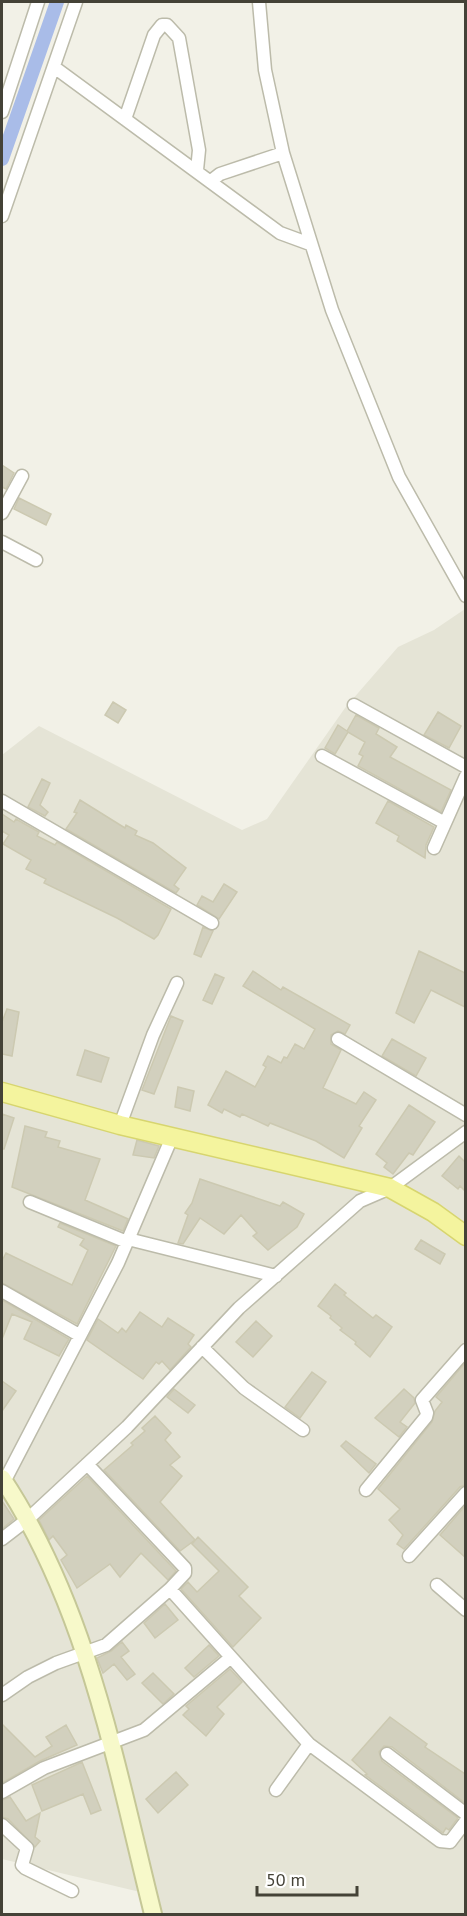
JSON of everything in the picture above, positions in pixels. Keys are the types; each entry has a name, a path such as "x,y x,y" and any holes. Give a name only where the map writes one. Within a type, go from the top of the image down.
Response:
{"main road":[{"path":"2,1092 120,1125 390,1188 433,1212 465,1236"}],"street":[{"path":"2,112 39,2"},
{"path":"2,216 76,2"},
{"path":"259,2 265,70 283,153 309,244 332,310 399,477 465,596"},
{"path":"125,119 154,34 162,25 167,25 179,38 199,150 197,170"},
{"path":"54,68 197,170 280,233 309,244"},
{"path":"211,181 220,174 283,153"},
{"path":"2,513 22,476"},
{"path":"2,542 36,560"},
{"path":"354,705 465,767"},
{"path":"322,756 445,823"},
{"path":"434,848 465,776"},
{"path":"2,801 212,923"},
{"path":"120,1125 153,1035 177,983"},
{"path":"338,1039 465,1115"},
{"path":"2,1539 28,1519 127,1427 238,1308 360,1201 390,1188 465,1132"},
{"path":"153,1914 86,1654 28,1519 3,1480 24,1448 128,1240 172,1137"},
{"path":"30,1202 128,1240 276,1276"},
{"path":"2,1291 79,1335"},
{"path":"202,1347 244,1388 303,1430"},
{"path":"366,1490 426,1417 427,1413 422,1400 465,1350"},
{"path":"2,1695 47,1668 106,1645 183,1576 185,1568 87,1464"},
{"path":"409,1556 465,1493"},
{"path":"437,1585 465,1610"},
{"path":"170,1589 309,1744 440,1841 450,1842 465,1821"},
{"path":"2,1792 44,1768 144,1730 230,1658"},
{"path":"276,1790 309,1744"},
{"path":"387,1754 465,1814"},
{"path":"2,1825 27,1848 22,1864 25,1868 72,1891"}],"shaded area":[{"path":"465,609 465,1914 154,1914 140,1892 2,1859 2,755 39,726 242,830 267,819 345,708 398,647 434,630"}],"building":[{"path":"2,465 14,473 6,489 2,487"},
{"path":"19,498 51,514 46,525 14,509"},
{"path":"113,702 126,710 118,723 105,715"},
{"path":"438,712 461,726 449,748 424,735"},
{"path":"356,715 379,728 376,734 397,747 390,757 451,790 441,812 358,766 363,756 359,754 365,742 348,732 335,754 325,748 338,725 347,731"},
{"path":"42,779 50,783 40,805 48,812 45,816 28,807"},
{"path":"80,800 125,828 126,825 137,831 135,835 153,843 186,868 174,885 179,889 176,893 66,829 77,813 74,812"},
{"path":"388,801 434,827 426,845 425,858 397,841 399,836 376,823"},
{"path":"2,814 14,822 16,819 39,832 37,836 55,845 57,842 171,909 158,935 154,939 117,918 44,883 46,879 26,869 31,860 3,844 9,835 2,831"},
{"path":"224,884 237,892 219,919 197,905 202,896 213,902"},
{"path":"203,927 213,931 201,957 194,954"},
{"path":"419,951 465,973 465,1007 431,990 414,1023 396,1013"},
{"path":"253,971 281,990 283,987 350,1025 345,1034 338,1031 331,1035 331,1044 341,1050 323,1088 356,1104 364,1092 376,1100 359,1126 362,1128 344,1158 316,1141 270,1123 268,1126 242,1114 240,1117 224,1109 222,1113 208,1105 226,1071 255,1087 266,1067 263,1065 268,1056 281,1063 284,1057 287,1058 295,1044 304,1049 315,1029 243,986"},
{"path":"215,974 224,978 212,1004 203,1000"},
{"path":"7,1009 19,1012 12,1056 2,1054 2,1022"},
{"path":"171,1016 183,1021 154,1094 142,1090"},
{"path":"392,1039 426,1058 416,1076 382,1056"},
{"path":"85,1050 109,1058 101,1082 77,1075"},
{"path":"178,1087 194,1091 190,1111 175,1107"},
{"path":"409,1105 435,1122 413,1155 409,1153 393,1174 384,1167 387,1163 376,1154"},
{"path":"2,1114 14,1118 4,1149 2,1149"},
{"path":"25,1126 47,1132 45,1137 60,1141 58,1147 100,1159 85,1200 128,1219 123,1231 12,1187"},
{"path":"137,1140 159,1146 154,1158 133,1155"},
{"path":"459,1156 465,1162 465,1191 460,1186 458,1189 442,1176"},
{"path":"200,1179 280,1206 283,1202 304,1214 297,1227 268,1250 253,1236 257,1233 241,1215 224,1234 200,1218 183,1244 178,1243 188,1215 185,1213 192,1203"},
{"path":"60,1223 116,1246 77,1324 2,1283 2,1261 6,1253 72,1285 88,1250 80,1245 84,1239 58,1227"},
{"path":"421,1240 445,1254 440,1264 415,1249"},
{"path":"335,1284 346,1293 344,1295 373,1318 376,1315 392,1327 370,1357 340,1330 342,1328 330,1318 331,1316 318,1306"},
{"path":"2,1300 69,1339 59,1356 24,1339 32,1322 12,1314 2,1339"},
{"path":"140,1312 162,1327 168,1318 194,1335 188,1344 191,1347 170,1370 162,1361 159,1364 156,1362 143,1379 87,1340 98,1319 118,1333 122,1328 126,1332"},
{"path":"256,1321 272,1336 253,1357 236,1342"},
{"path":"465,1363 465,1485 460,1487 404,1549 397,1544 403,1535 389,1520 400,1509 378,1489 432,1422 435,1411 442,1402 436,1397"},
{"path":"312,1372 326,1382 300,1418 285,1407"},
{"path":"2,1381 16,1391 2,1411"},
{"path":"174,1389 195,1405 188,1413 167,1397"},
{"path":"404,1389 414,1398 415,1403 400,1422 407,1427 399,1437 375,1418"},
{"path":"155,1416 171,1433 165,1440 180,1457 170,1465 182,1476 160,1502 195,1540 180,1551 104,1470 133,1445 131,1443 145,1431 142,1428"},
{"path":"346,1441 376,1464 369,1473 341,1446"},
{"path":"87,1476 176,1571 168,1580 141,1553 120,1577 110,1564 77,1588 61,1560 67,1555 53,1536 49,1540 39,1520"},
{"path":"2,1501 14,1519 2,1529"},
{"path":"465,1506 465,1557 440,1535"},
{"path":"198,1537 248,1587 239,1596 261,1618 233,1647 181,1589 188,1582 197,1592 219,1571 192,1544"},
{"path":"165,1604 178,1620 155,1638 144,1623"},
{"path":"122,1642 129,1651 121,1657 135,1674 127,1680 114,1664 103,1673 97,1658"},
{"path":"209,1645 219,1656 194,1677 185,1668"},
{"path":"230,1669 242,1682 217,1707 224,1714 206,1736 183,1715 189,1709 186,1706"},
{"path":"153,1673 174,1694 163,1704 142,1683"},
{"path":"390,1717 427,1744 425,1747 465,1774 465,1803 392,1747 384,1746 379,1752 382,1761 458,1818 449,1830 446,1828 443,1833 365,1775 367,1774 352,1760"},
{"path":"2,1724 35,1757 52,1746 46,1737 66,1725 77,1745 40,1761 2,1783"},
{"path":"82,1762 101,1810 91,1814 83,1794 42,1811 32,1785"},
{"path":"176,1772 188,1785 158,1813 146,1799"},
{"path":"10,1797 26,1821 40,1813 35,1837 40,1841 35,1847 8,1819 2,1817 2,1800"}],"waterway":[{"path":"2,159 57,2"}]}
